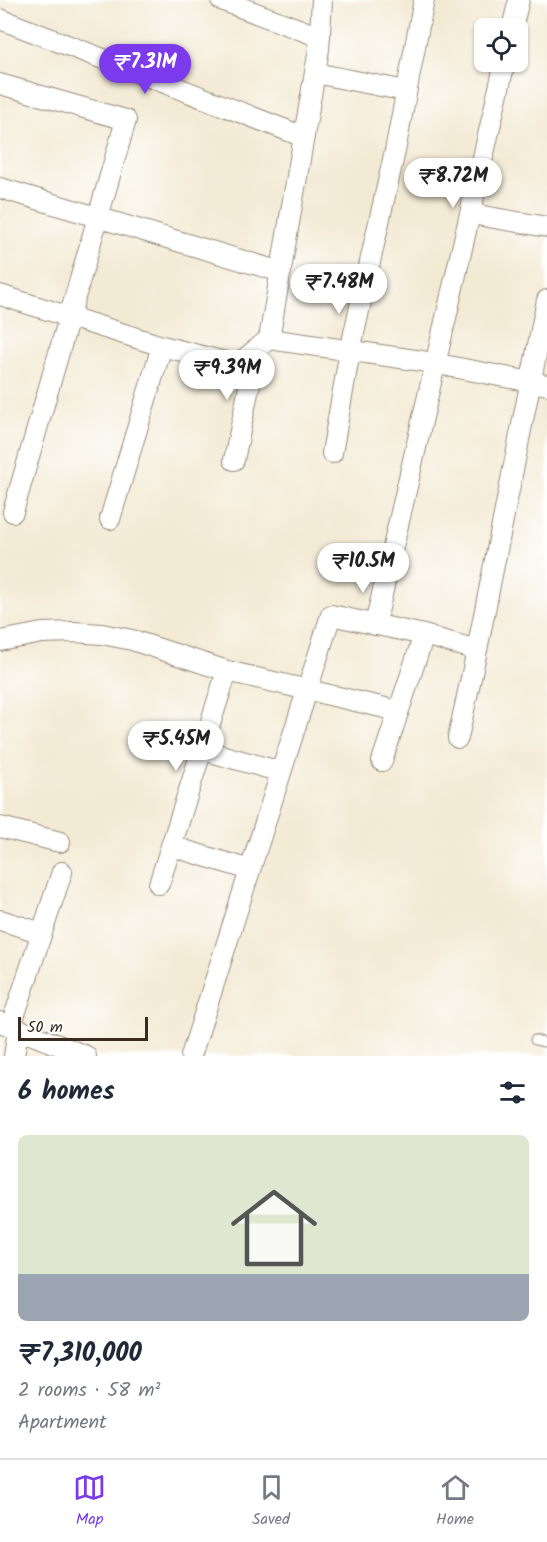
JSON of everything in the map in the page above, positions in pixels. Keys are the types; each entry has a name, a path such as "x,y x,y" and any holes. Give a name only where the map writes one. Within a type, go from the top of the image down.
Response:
{"street":[{"path":"221,0 320,37"},
{"path":"234,460 281,272 315,73 322,0"},
{"path":"332,453 350,351 424,0"},
{"path":"514,18 519,0"},
{"path":"0,19 304,137"},
{"path":"375,624 503,72"},
{"path":"315,73 406,91"},
{"path":"0,84 126,120 13,512"},
{"path":"0,188 281,272"},
{"path":"471,214 547,227"},
{"path":"0,295 162,346 237,365 263,344 350,351 538,383"},
{"path":"458,738 538,383 547,300"},
{"path":"110,519 162,346"},
{"path":"191,1056 331,615 424,635 477,650"},
{"path":"0,641 42,633 102,634 132,640 227,671 398,711"},
{"path":"382,761 424,635"},
{"path":"159,884 227,671"},
{"path":"203,750 281,772"},
{"path":"0,827 60,842"},
{"path":"171,846 250,870"},
{"path":"14,1056 10,1026 62,872"},
{"path":"0,920 42,933"},
{"path":"10,1026 86,1056"}],"lane":[{"path":"535,1040 547,1044"}]}
